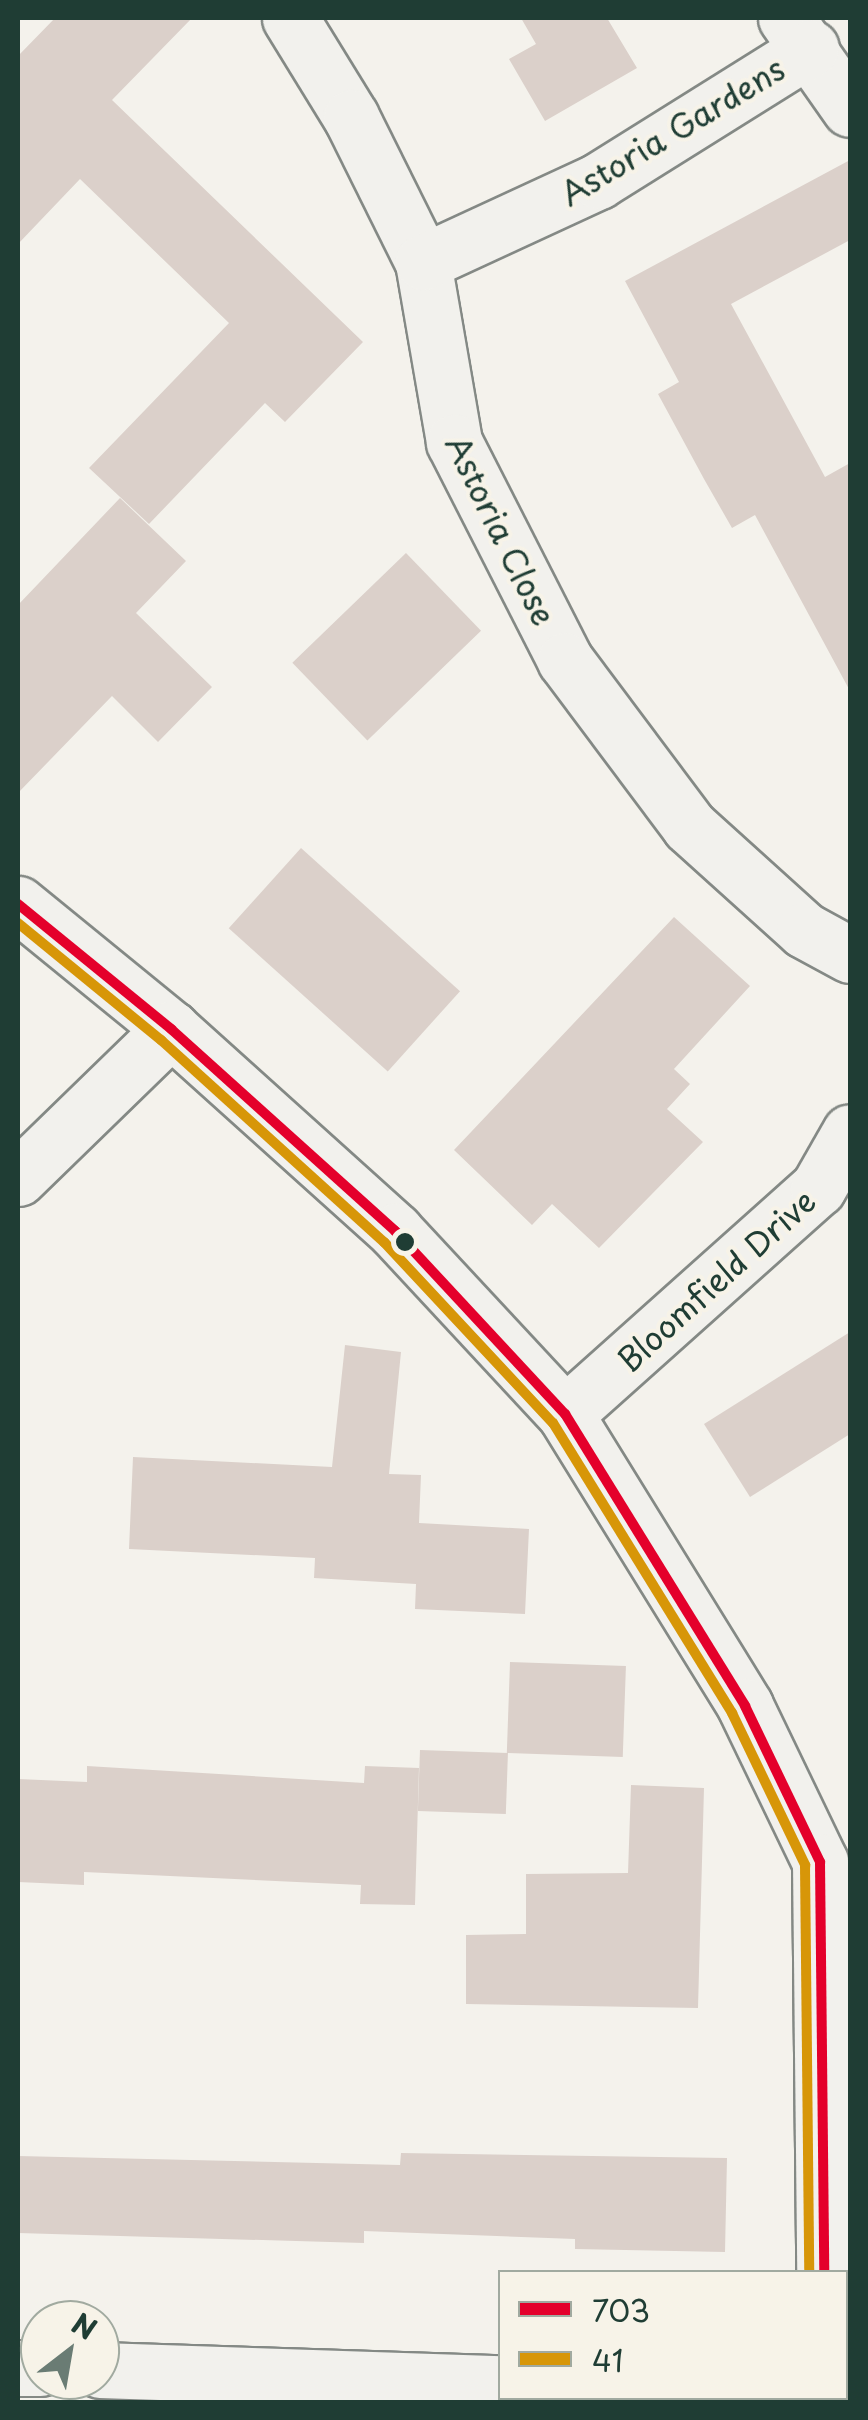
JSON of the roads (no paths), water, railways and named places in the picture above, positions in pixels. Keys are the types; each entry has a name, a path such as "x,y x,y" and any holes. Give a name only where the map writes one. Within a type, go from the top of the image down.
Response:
{"street":[{"name":"Astoria Close","path":"290,18 351,116 423,262 454,442 566,660 689,826 804,930 850,955"},
{"name":"Astoria Gardens","path":"423,262 598,181 798,33 850,109"},
{"path":"18,904 171,1028 395,1231 565,1414 745,1706 836,1861 824,2270"},
{"path":"18,1178 171,1028"},
{"name":"Bloomfield Drive","path":"565,1414 818,1188 850,1132"},
{"path":"120,2371 498,2383"}]}
